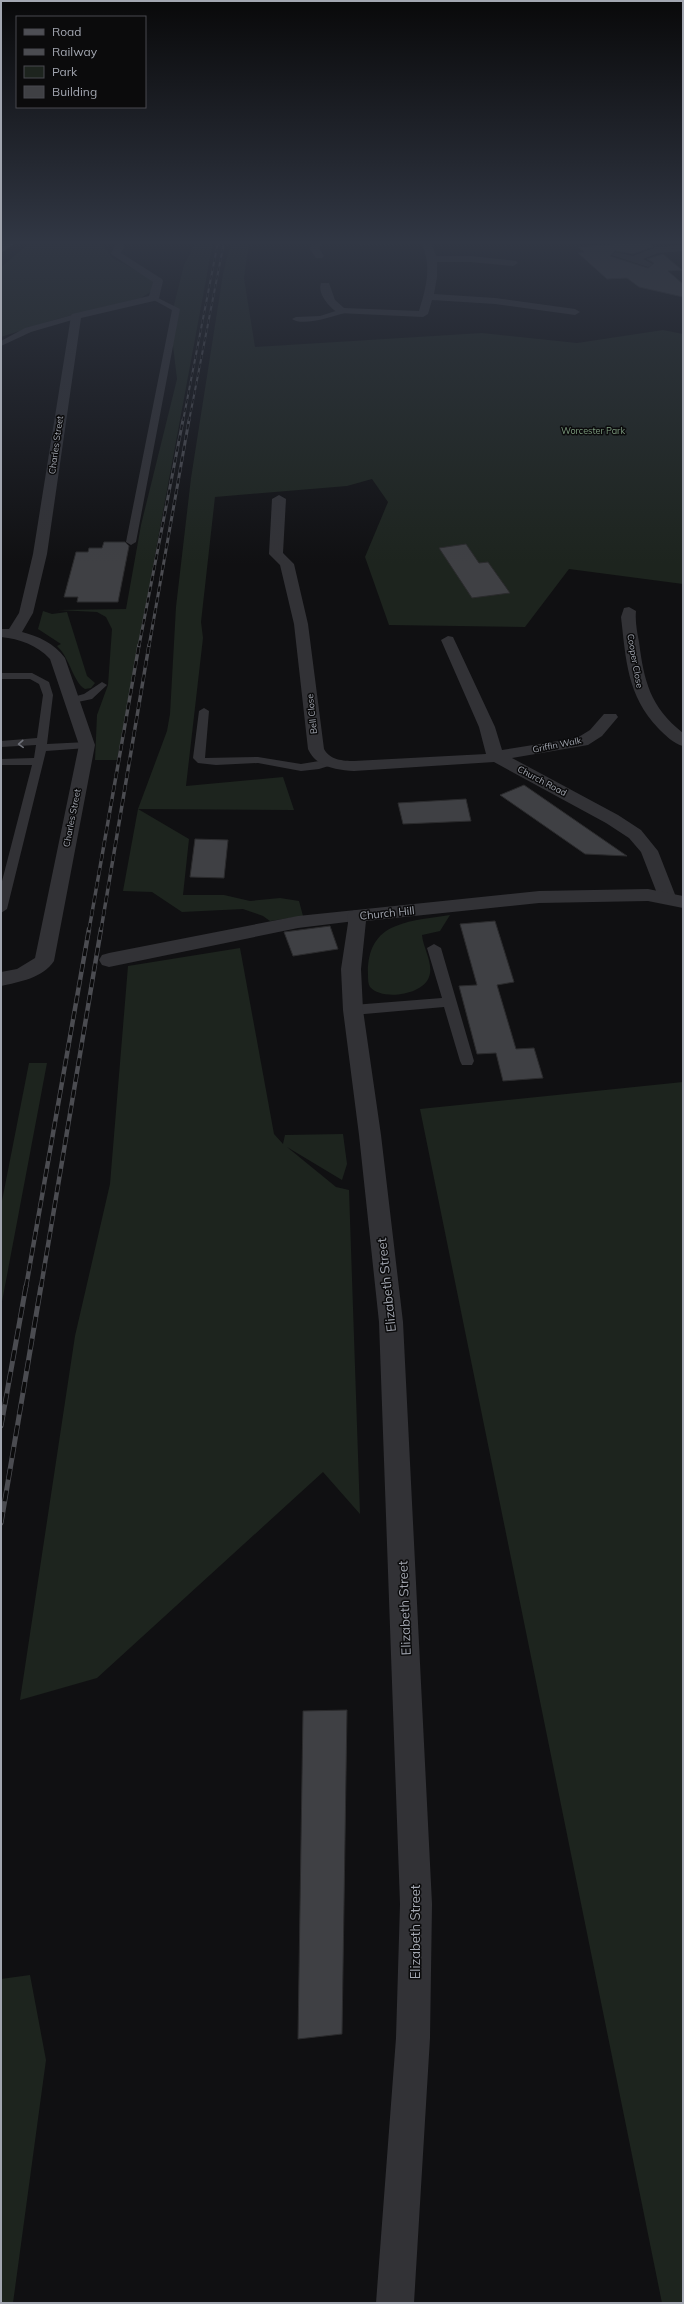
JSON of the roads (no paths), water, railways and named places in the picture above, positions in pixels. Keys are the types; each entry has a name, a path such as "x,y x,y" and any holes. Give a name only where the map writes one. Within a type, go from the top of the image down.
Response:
{"street":[{"name":"Charles Street","path":"7,634 24,616 40,554 70,350"},
{"name":"Bell Close","path":"279,499 276,554 287,564 301,624 316,752 321,757 331,762 348,766 488,759 495,756"},
{"name":"Cooper Close","path":"629,611 628,617 640,691 655,718 683,742"},
{"name":"Charles Street","path":"7,634 29,637 36,644"},
{"path":"448,640 487,727 495,756"},
{"name":"Charles Street","path":"1,644 36,644 48,648 57,658 73,700 87,745 44,961 24,974 1,979"},
{"name":"Griffin Walk","path":"495,756 582,742 596,733 610,718"},
{"name":"Church Road","path":"495,756 612,819 635,834 649,851 675,899"},
{"name":"Church Hill","path":"109,960 304,921 528,898 621,895 675,899"},
{"name":"Elizabeth Street","path":"356,916 357,923 351,976 353,1010 370,1135 391,1322 414,1825 416,1904 413,2038 395,2303"}],"lane":[{"path":"131,542 168,350"},
{"path":"1,676 32,676 44,682 48,695 39,761 1,909"},
{"path":"73,700 88,697 102,685"},
{"path":"204,711 199,758 202,761 264,760 300,769 316,767 331,762"},
{"path":"1,744 87,745"},
{"path":"1,762 39,761"},
{"path":"434,948 467,1061"},
{"path":"353,1010 449,1002"}],"railway":[{"path":"183,421 197,350"},
{"path":"189,421 203,350"},
{"path":"139,646 183,420"},
{"path":"149,646 189,420"},
{"path":"89,930 139,645"},
{"path":"101,930 149,645"},
{"path":"26,1287 89,929"},
{"path":"41,1287 101,929"},
{"path":"1,1426 26,1286"},
{"path":"1,1523 41,1286"}],"park label":[{"name":"Worcester Park","path":"593,431"}]}
